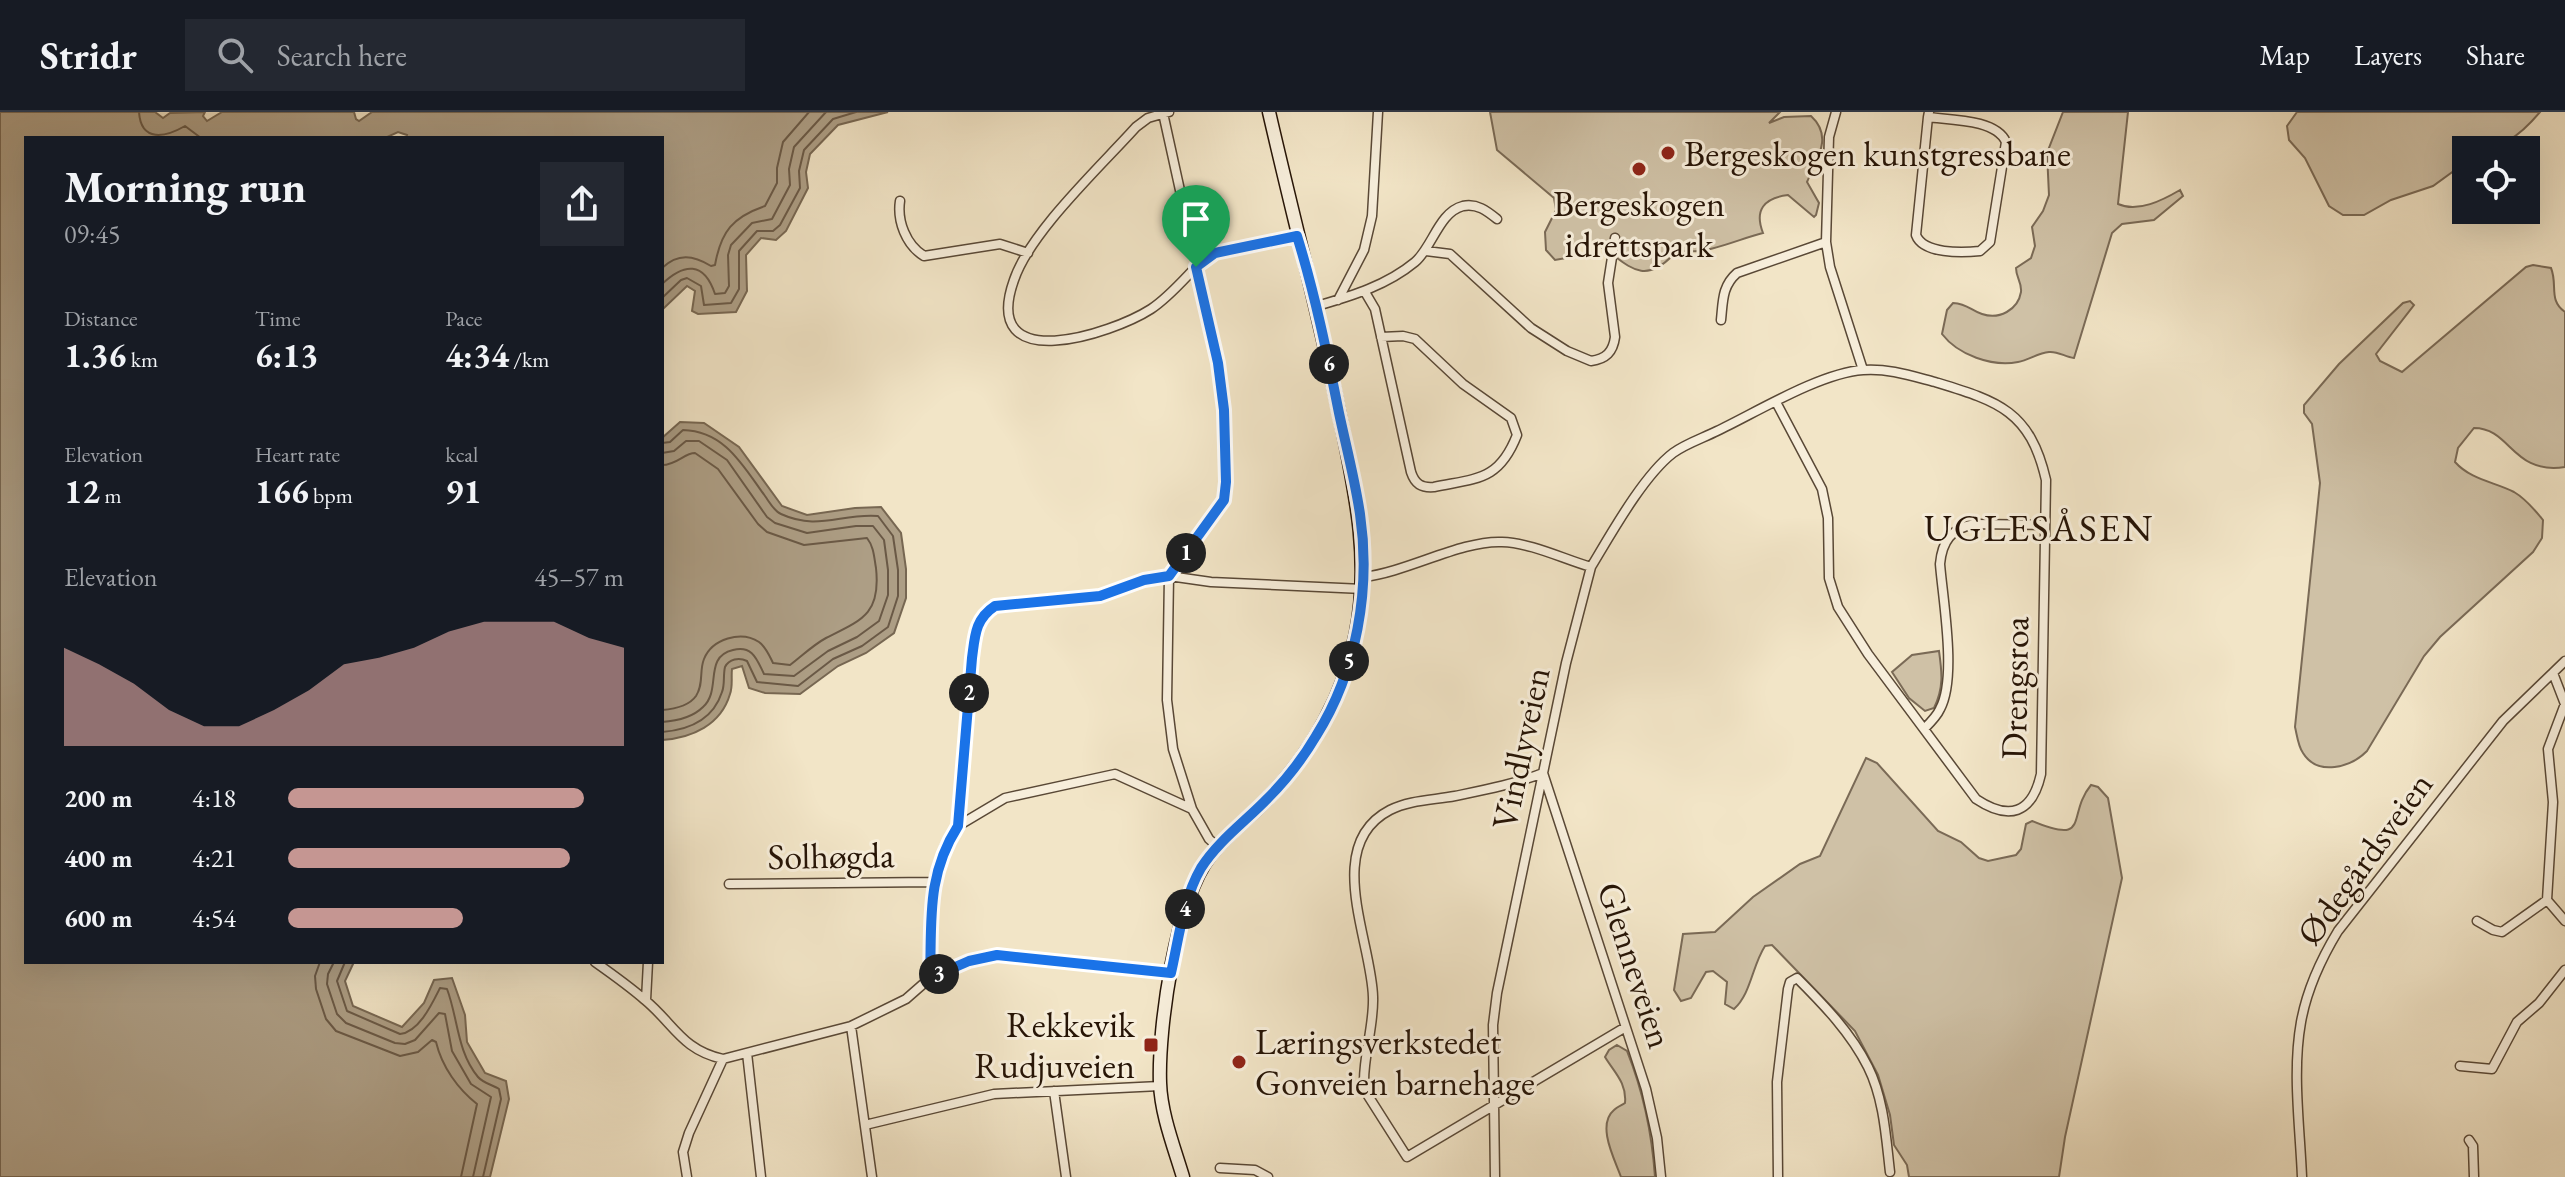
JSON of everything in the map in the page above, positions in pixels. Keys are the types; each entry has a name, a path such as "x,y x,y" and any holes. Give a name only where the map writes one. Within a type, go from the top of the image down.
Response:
{"street":[{"path":"1183,1177 1160,1086 1162,1031 1171,973 1190,891 1201,868 1218,847 1270,796 1316,736 1347,668 1356,637 1363,583 1360,514 1317,306 1297,236 1269,112"},
{"path":"1338,300 1364,250 1372,216 1378,112"},
{"path":"1836,112 1829,137 1826,242 1830,267 1863,370"},
{"path":"1218,847 1209,839 1192,809 1173,749 1167,700 1169,576 1224,500 1226,482 1224,410 1218,363 1196,267 1166,113 1148,118 1136,127 1057,214 1028,253 1013,280 1009,307 1013,325 1025,337 1046,343 1083,336 1152,308 1196,267 1215,253 1297,236"},
{"path":"1928,114 1998,131 2006,142 1990,242 1980,251 1927,247 1917,240 1928,114"},
{"path":"900,201 902,227 918,253 924,256 1000,244 1028,253"},
{"path":"1317,306 1365,292 1414,263 1426,251 1444,222 1461,206 1484,209 1497,219"},
{"path":"1426,251 1450,254 1531,328 1567,351 1591,361 1608,355 1614,346 1608,283 1615,238"},
{"path":"1721,320 1723,295 1728,281 1737,273 1826,242"},
{"path":"1365,292 1375,309 1381,337 1414,480 1424,488 1494,472 1517,435 1511,418 1463,384 1415,339 1381,337"},
{"name":"Drengsroa","path":"1591,567 1647,482 1673,453 1776,402 1824,380 1863,370 1910,375 1976,394 2011,413 2031,437 2042,464 2047,502 2044,525 2041,774 2035,797 2028,805 2012,811 1992,809 1976,799 1868,654 1838,607 1829,578 1828,518 1822,489 1776,402"},
{"path":"1924,729 1940,710 1948,689 1940,564 1941,551 1948,537 1963,526 1975,524 2044,525"},
{"path":"958,826 975,633 983,614 995,606 1100,596 1144,580 1169,576 1211,582 1363,583 1481,544 1503,541 1591,567"},
{"name":"Vindlyveien","path":"1495,1177 1493,1025 1497,993 1566,663 1591,567"},
{"name":"Ødegårdsveien","path":"2302,1177 2298,1065 2301,1023 2321,961 2338,931 2494,731 2565,661"},
{"path":"2553,673 2565,704 2548,749 2553,802 2547,900 2565,921"},
{"path":"1543,773 1528,779 1408,804 1390,810 1368,830 1354,864 1354,889 1373,994 1364,1081 1367,1094 1407,1157 1624,1028"},
{"name":"Glenneveien","path":"1543,773 1646,1089 1657,1138 1661,1177"},
{"path":"930,978 933,882 945,846 958,826 1005,798 1115,774 1192,809"},
{"name":"Solhøgda","path":"729,884 933,882"},
{"path":"2477,921 2502,932 2547,900"},
{"path":"598,964 646,1000 688,1044 723,1059 851,1026 906,999 930,978 969,961 997,955 1171,973"},
{"path":"646,1000 648,964"},
{"path":"2460,1066 2492,1069 2517,1022 2539,1003 2565,970"},
{"path":"1778,1177 1777,1082 1788,989 1790,982 1797,978 1838,1020 1869,1068 1884,1118 1890,1172"},
{"path":"851,1026 872,1177"},
{"path":"747,1053 761,1177"},
{"path":"687,1177 683,1152 723,1059"},
{"path":"865,1125 994,1094 1160,1086"},
{"path":"1054,1091 1066,1177"},
{"path":"2469,1140 2473,1146 2474,1177"},
{"path":"1220,1168 1255,1170 1268,1177"}],"shaded area":[{"name":"Bergeskogen idrettspark","path":"1490,112 1780,112 1769,123 1784,117 1811,116 1818,124 1822,140 1807,182 1819,203 1816,215 1814,217 1788,195 1773,199 1763,206 1761,212 1763,233 1706,250 1691,251 1690,246 1680,257 1672,256 1659,267 1647,271 1637,270 1596,244 1583,240 1573,245 1566,258 1555,260 1546,250 1545,232 1556,210 1554,198 1497,150"},
{"path":"2063,112 2128,112 2118,204 2142,206 2180,190 2183,196 2154,220 2122,224 2112,233 2074,358 2052,352 2008,363 1976,358 1957,348 1942,334 1947,310 1953,303 1995,316 2007,312 2016,304 2021,289 2016,268 2031,258 2035,246 2032,227 2049,195 2047,153"},
{"path":"2297,112 2540,112 2515,136 2452,136 2452,172 2433,186 2391,200 2364,215 2343,215 2329,206 2305,158 2289,140 2287,126"},
{"path":"2526,267 2551,268 2555,297 2565,312 2565,467 2547,468 2534,464 2496,435 2474,428 2458,448 2455,462 2468,473 2514,492 2526,501 2543,520 2542,538 2533,552 2440,637 2424,656 2367,751 2344,765 2317,765 2301,750 2295,727 2320,483 2312,424 2304,413 2304,405 2339,364 2403,303 2410,301 2414,305 2376,354 2380,361 2402,372"},
{"path":"1939,651 1941,687 1934,708 1925,711 1909,698 1892,672 1912,655"},
{"path":"1866,758 1877,763 1938,831 1961,842 1979,858 1988,861 2016,855 2021,849 2026,824 2032,821 2051,828 2070,829 2091,785 2098,787 2108,798 2122,878 2059,1177 1909,1177 1907,1165 1894,1145 1890,1115 1878,1075 1855,1031 1772,945 1765,946 1744,996 1734,1009 1725,1004 1727,982 1713,971 1706,972 1691,998 1681,1001 1674,990 1683,934 1715,932 1753,897 1800,864 1820,856"},
{"path":"1617,1045 1627,1051 1638,1082 1649,1129 1655,1177 1621,1177 1608,1143 1609,1116 1625,1103 1622,1084 1605,1057"}],"water":[{"path":"0,112 155,112 163,118 170,113 205,112 203,116 207,121 222,112 354,112 359,121 372,112 888,112 838,125 810,154 806,172 808,188 786,231 776,240 761,238 746,255 747,291 736,312 698,314 692,311 695,291 687,286 664,308 664,136 407,136 398,132 389,136 24,136 24,964 353,964 345,981 353,1006 402,1027 424,1003 434,980 452,978 465,1015 467,1042 485,1073 506,1081 509,1099 490,1177 0,1177"},
{"path":"680,422 704,423 739,447 782,506 807,515 881,507 901,533 906,598 894,633 866,653 838,666 800,694 765,693 749,688 742,666 732,669 730,694 720,714 694,733 664,740 664,436"}],"place":[{"name":"Bergeskogen kunstgressbane","path":"1668,153"},
{"name":"Bergeskogen idrettspark","path":"1639,169"},
{"name":"Rekkevik Rudjuveien","path":"1151,1045"},
{"name":"Læringsverkstedet Gonveien barnehage","path":"1239,1062"}],"district":[{"name":"UGLESÅSEN","path":"2039,528"}],"route":[{"path":"1297,236 1317,306 1360,514 1363,589 1356,637 1347,668 1316,736 1294,767 1201,868 1190,891 1171,973 997,955 969,961 930,978 933,882 945,846 958,826 972,658 975,633 983,614 995,606 1100,596 1144,580 1169,576 1224,500 1224,410 1218,363 1196,267 1215,253 1297,236"}]}
